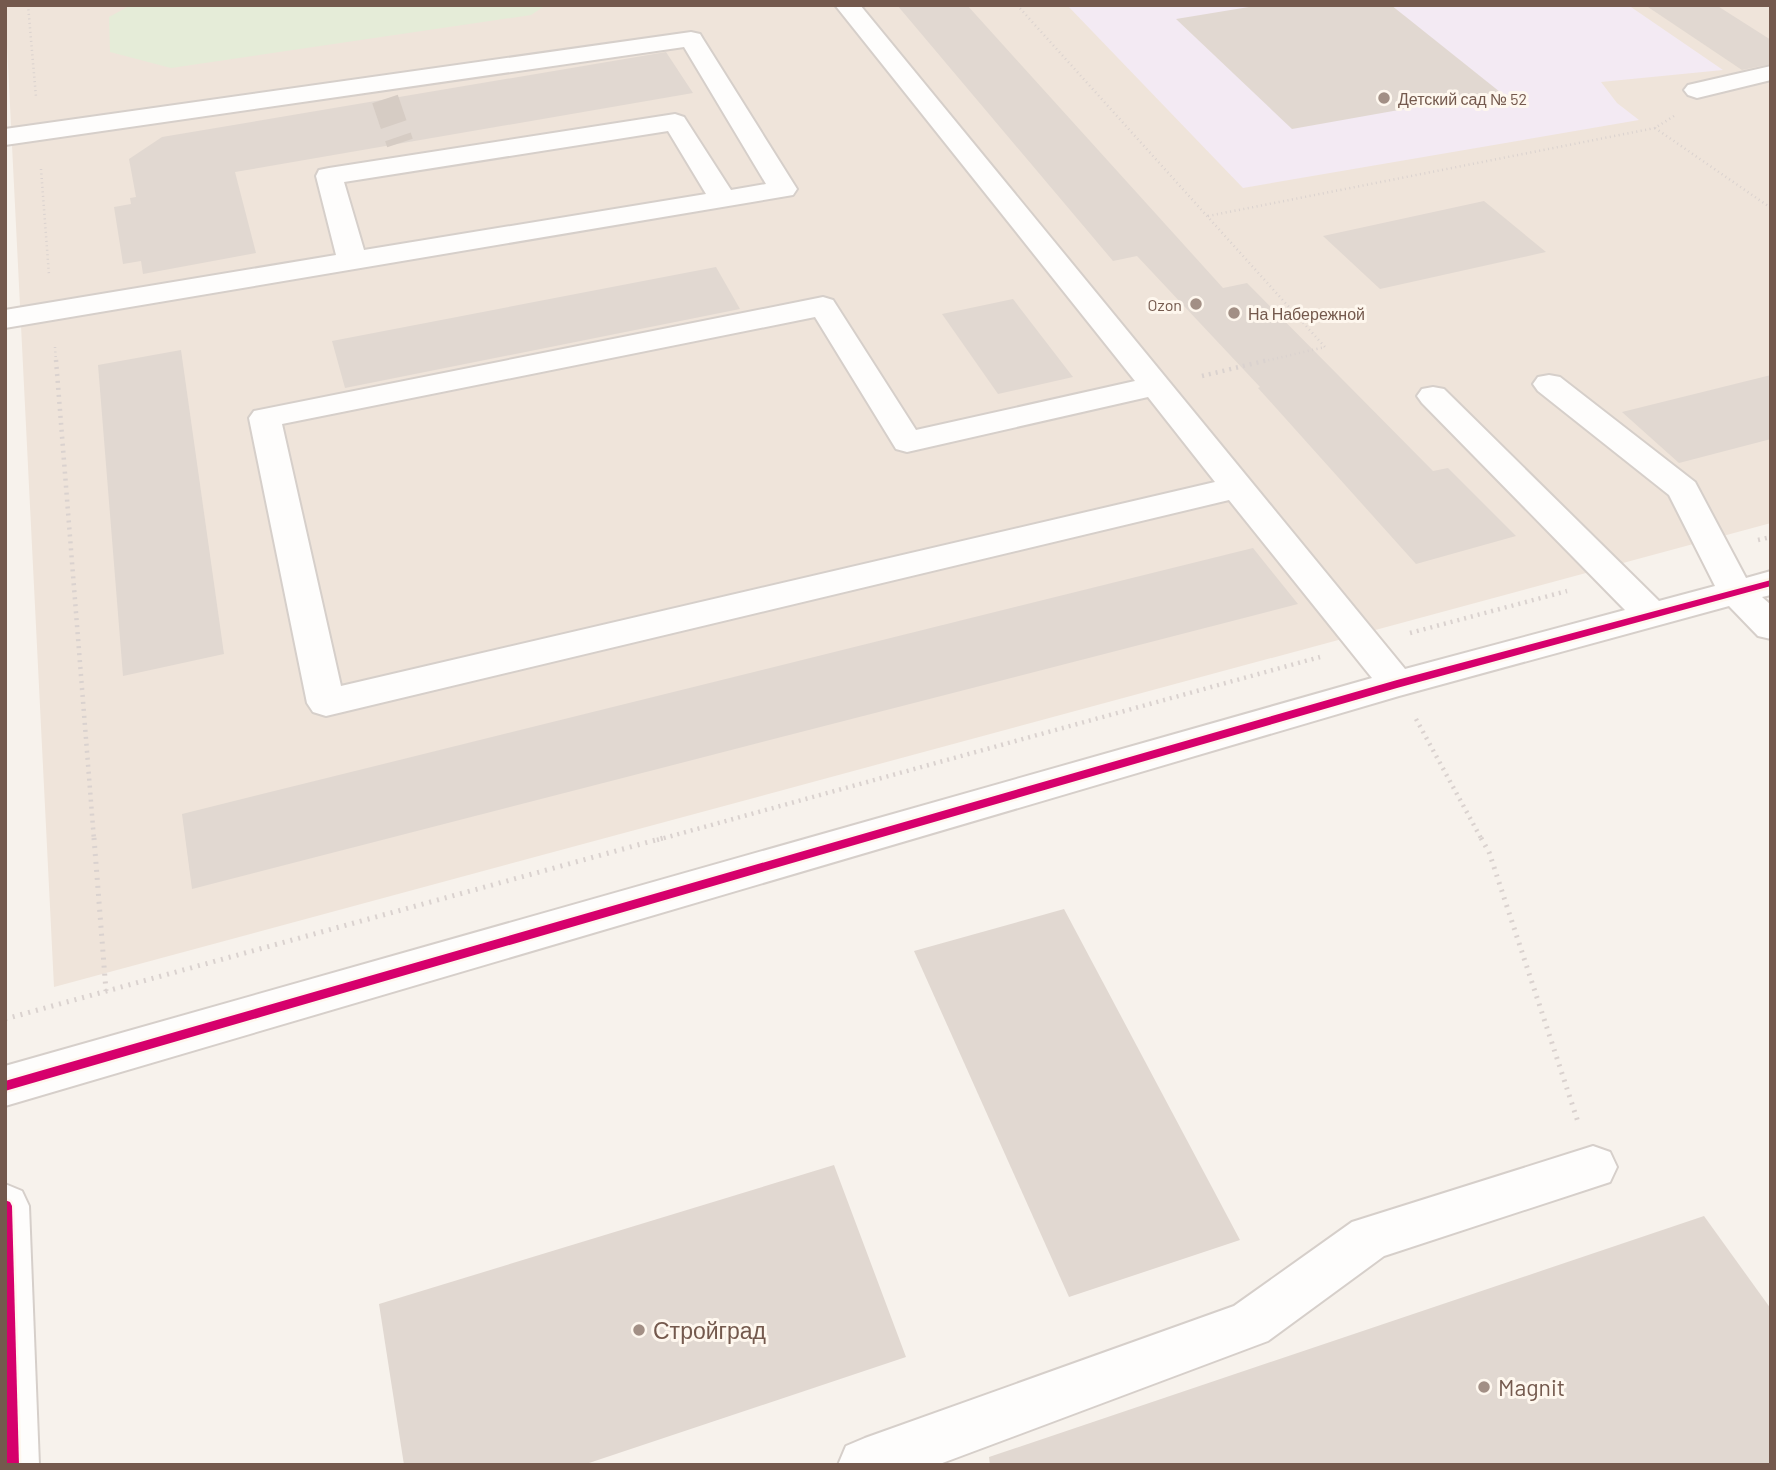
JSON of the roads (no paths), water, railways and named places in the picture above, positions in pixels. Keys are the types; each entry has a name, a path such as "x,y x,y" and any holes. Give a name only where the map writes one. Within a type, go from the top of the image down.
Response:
{"street":[{"path":"847,5 1397,684"},
{"path":"5,137 382,92 691,39 723,199"},
{"path":"1698,90 1771,73"},
{"path":"5,318 783,189 705,117 403,153 329,176 352,260"},
{"path":"1157,386 907,442 823,306 265,418 326,703 1240,487"},
{"path":"1549,384 1683,489 1715,552 1753,587 1771,627"},
{"path":"1433,396 1651,615"},
{"path":"5,1086 1397,684 1753,587"},
{"path":"865,1465 1250,1324 1369,1238 1593,1167"},
{"path":"5,1206 12,1465"}],"tunnel":[{"path":"385,99 400,143"}],"place":[{"name":"Детский сад № 52","path":"1384,98"},
{"name":"Ozon","path":"1196,304"},
{"name":"На Набережной","path":"1234,313"},
{"name":"Стройград","path":"639,1330"},
{"name":"Magnit","path":"1484,1387"}]}
